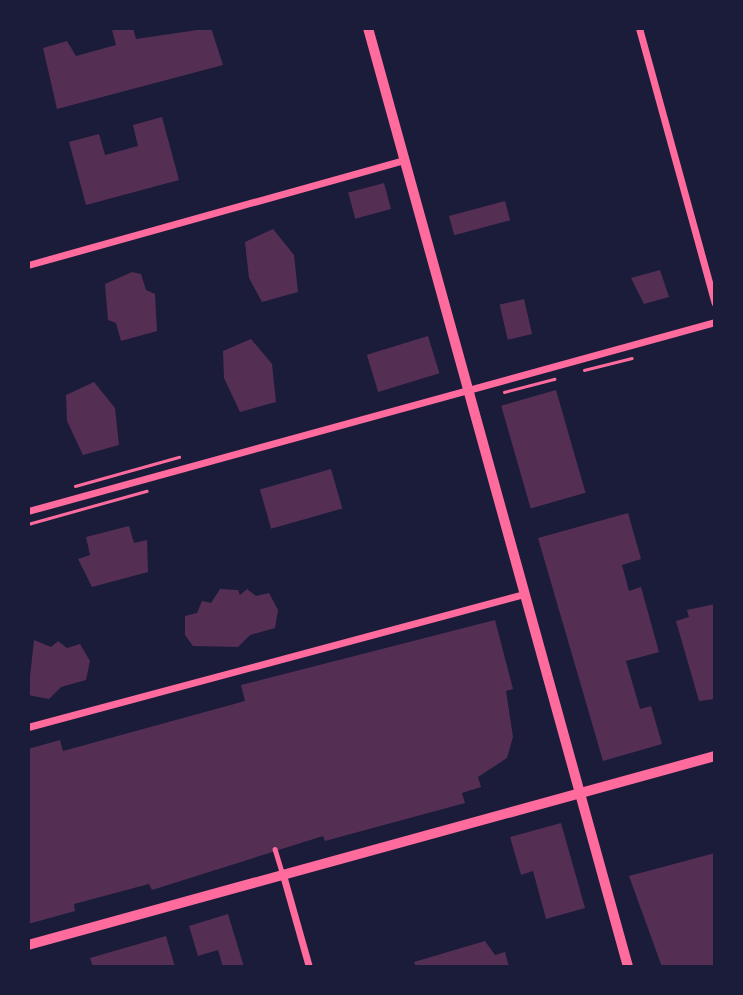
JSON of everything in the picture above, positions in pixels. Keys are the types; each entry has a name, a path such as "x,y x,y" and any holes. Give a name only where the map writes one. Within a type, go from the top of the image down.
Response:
{"street":[{"path":"368,28 628,967"},
{"path":"639,28 715,303"},
{"path":"28,265 405,160"},
{"path":"28,512 715,322"},
{"path":"28,727 524,594"},
{"path":"28,945 715,756"},
{"path":"283,875 309,967"}],"lane":[{"path":"275,849 283,875"}],"building":[{"path":"133,28 136,39 211,28 223,65 57,109 43,48 67,41 76,56 116,45 112,30"},
{"path":"162,117 179,180 86,205 69,142 99,134 105,155 138,146 133,125"},
{"path":"384,183 391,209 355,219 348,193"},
{"path":"505,201 510,220 454,235 449,216"},
{"path":"273,229 294,255 298,292 262,302 249,278 245,242"},
{"path":"660,270 669,297 644,304 631,278"},
{"path":"132,272 141,274 146,290 155,294 157,331 121,341 116,323 108,320 105,284"},
{"path":"524,299 532,334 508,340 500,305"},
{"path":"428,336 439,373 378,392 367,355"},
{"path":"251,339 272,364 276,402 240,412 224,378 223,351"},
{"path":"94,382 115,408 119,445 83,455 67,421 66,395"},
{"path":"556,390 585,493 531,509 501,406"},
{"path":"331,469 342,508 271,529 260,489"},
{"path":"628,513 641,559 622,565 629,591 641,587 659,652 626,661 640,709 651,706 662,744 603,761 538,538"},
{"path":"129,526 134,543 147,540 148,572 92,587 78,559 90,555 86,537"},
{"path":"220,589 238,590 240,595 247,589 256,596 269,593 278,610 275,628 250,635 238,647 193,646 185,635 185,616 197,613 202,601 211,603"},
{"path":"715,604 715,699 699,701 676,621 689,617 687,610"},
{"path":"495,620 513,689 506,691 513,737 507,758 478,777 481,787 462,793 465,803 325,841 323,836 152,890 149,884 74,904 75,911 28,924 28,749 60,740 63,751 245,701 241,685"},
{"path":"34,640 51,647 58,641 67,648 80,644 90,661 86,680 61,687 49,699 28,695"},
{"path":"561,823 585,908 546,919 533,871 521,875 510,837"},
{"path":"715,853 715,967 662,967 629,876"},
{"path":"228,914 244,967 223,967 218,950 198,956 189,926"},
{"path":"166,936 175,967 93,967 90,958"},
{"path":"485,941 495,955 505,952 509,967 416,967 414,962"}]}
